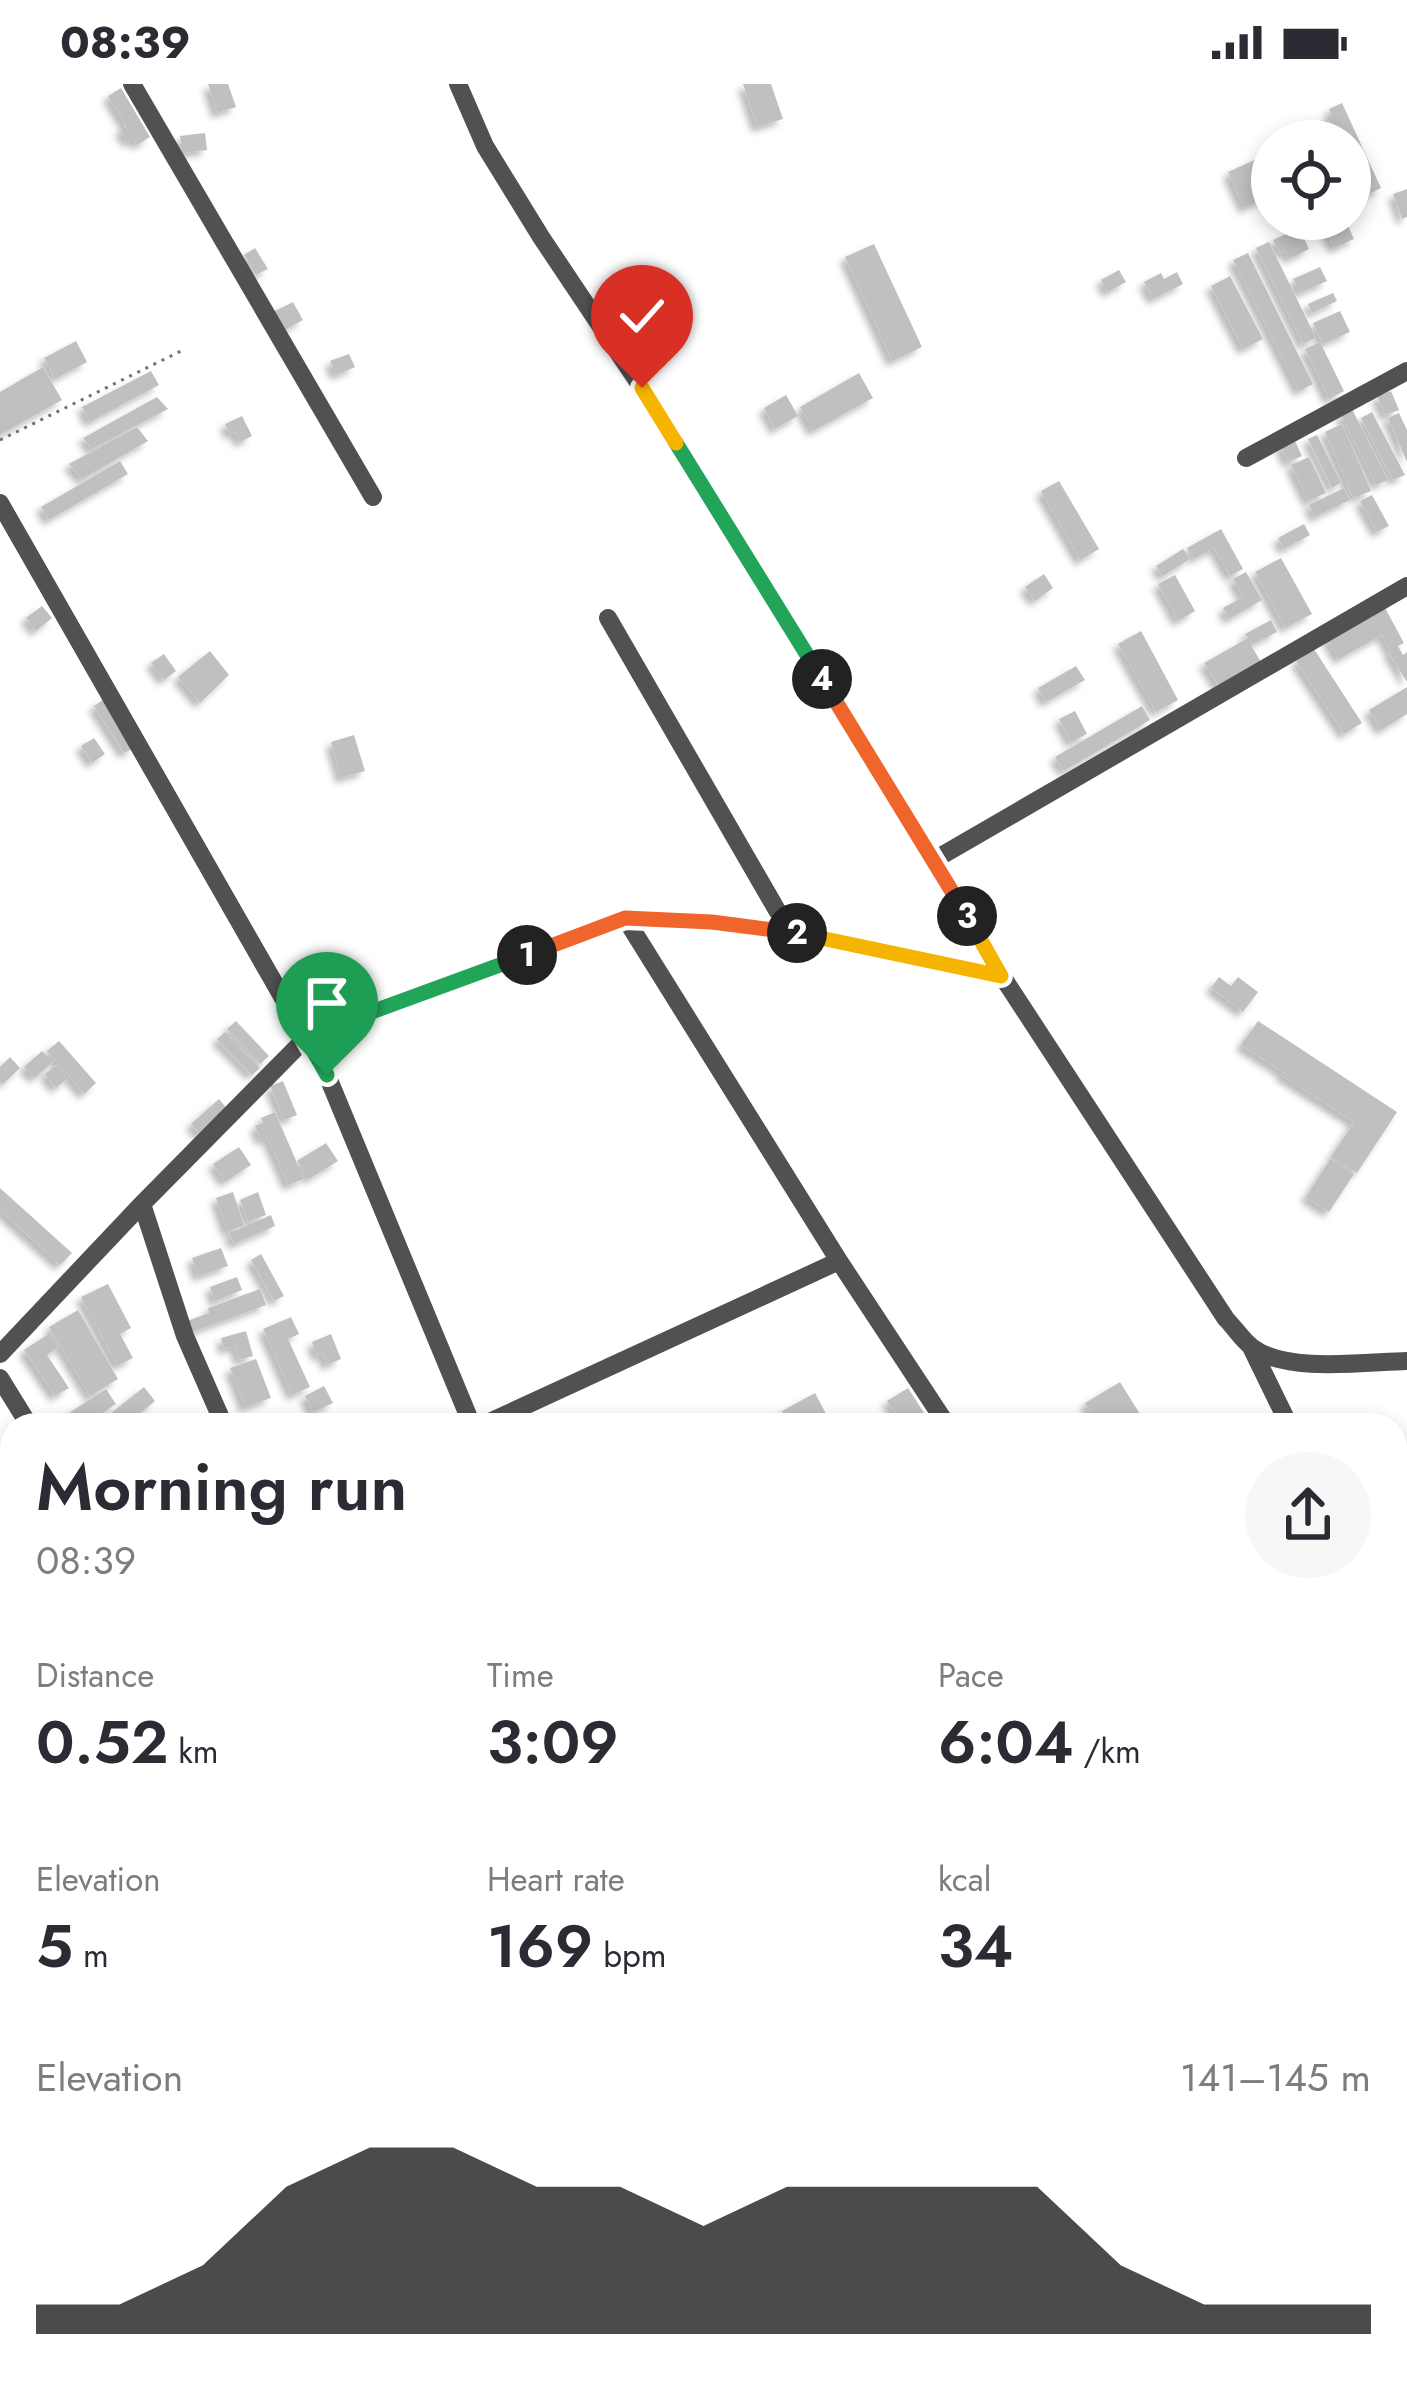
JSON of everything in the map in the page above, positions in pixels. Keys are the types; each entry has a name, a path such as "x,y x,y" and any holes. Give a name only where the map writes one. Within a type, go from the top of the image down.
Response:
{"street":[{"path":"132,84 373,497"},
{"path":"458,84 484,146 654,408 1001,976 1226,1319 1251,1347 1283,1413"},
{"path":"1246,458 1407,371"},
{"path":"0,503 327,1075 467,1413"},
{"path":"934,860 1407,586"},
{"path":"608,618 789,931"},
{"path":"4,1344 306,1038 625,918 789,931 1001,976"},
{"path":"625,918 939,1413"},
{"path":"142,1204 184,1336 219,1413"},
{"path":"509,1413 839,1261"},
{"path":"1251,1347 1274,1359 1299,1364 1407,1361"},
{"path":"0,1378 22,1413"}],"path":[{"path":"0,440 183,350"}],"building":[{"path":"208,84 228,84 236,107 217,113"},
{"path":"743,84 771,84 783,119 757,127"},
{"path":"121,88 150,137 137,145 134,139 128,142 120,130 126,126 108,96"},
{"path":"1342,103 1350,120 1328,120 1329,109"},
{"path":"205,133 207,150 182,153 180,136"},
{"path":"1251,162 1251,205 1244,208 1228,172"},
{"path":"1371,166 1381,188 1371,193"},
{"path":"1407,189 1407,217 1402,219 1393,194"},
{"path":"1273,240 1305,240 1309,249 1289,259 1285,251 1280,253"},
{"path":"1269,242 1316,338 1303,344 1256,248"},
{"path":"874,244 922,347 892,361 845,257"},
{"path":"255,248 268,269 256,275 244,255"},
{"path":"1248,253 1313,384 1299,391 1233,260"},
{"path":"1320,267 1327,281 1300,293 1293,279"},
{"path":"1119,270 1126,282 1108,292 1101,280"},
{"path":"1177,272 1183,284 1153,299 1144,282 1161,273 1164,279"},
{"path":"1230,276 1263,339 1243,349 1211,286"},
{"path":"1333,293 1337,301 1312,313 1308,304"},
{"path":"293,302 303,320 281,332 271,313"},
{"path":"1340,311 1350,332 1323,344 1313,323"},
{"path":"76,341 87,362 55,379 44,358"},
{"path":"1320,342 1344,391 1329,399 1305,349"},
{"path":"349,354 355,367 336,375 330,361"},
{"path":"43,367 62,400 0,435 0,392"},
{"path":"151,371 159,385 90,422 82,407"},
{"path":"859,373 873,398 813,431 800,407"},
{"path":"1391,391 1399,410 1385,415 1377,396"},
{"path":"786,395 798,416 775,429 764,408"},
{"path":"157,397 168,409 92,449 83,438"},
{"path":"1352,409 1388,480 1376,485 1341,415"},
{"path":"1372,412 1405,475 1393,480 1361,418"},
{"path":"1399,413 1407,430 1407,462 1388,418"},
{"path":"242,416 252,436 240,442 225,424"},
{"path":"1342,424 1371,491 1353,498 1325,432"},
{"path":"137,427 148,441 82,479 69,464"},
{"path":"1317,435 1341,483 1332,488 1308,439"},
{"path":"1294,439 1302,456 1288,462 1280,445"},
{"path":"1309,457 1326,493 1308,501 1291,465"},
{"path":"120,461 128,474 49,520 41,507"},
{"path":"1059,481 1099,549 1080,560 1041,491"},
{"path":"1344,488 1350,500 1315,517 1309,505"},
{"path":"1372,495 1389,526 1377,532 1360,501"},
{"path":"1304,524 1310,535 1284,549 1278,538"},
{"path":"1221,529 1243,569 1230,576 1214,548 1194,559 1187,548"},
{"path":"1183,549 1190,559 1163,576 1156,566"},
{"path":"1281,558 1312,614 1285,628 1255,572"},
{"path":"1246,572 1262,600 1229,619 1223,608 1243,597 1233,579"},
{"path":"1044,574 1053,588 1035,601 1025,587"},
{"path":"1175,575 1195,611 1178,621 1158,584"},
{"path":"42,606 52,618 36,631 26,618"},
{"path":"1384,606 1404,643 1398,646 1403,655 1407,652 1407,682 1382,635 1339,659 1327,638"},
{"path":"1271,620 1277,632 1251,645 1261,662 1219,687 1204,663"},
{"path":"1141,631 1178,700 1156,712 1118,644"},
{"path":"1314,649 1362,723 1344,734 1296,661"},
{"path":"210,651 229,675 200,703 178,677"},
{"path":"164,654 176,671 164,680 151,663"},
{"path":"1076,666 1085,680 1046,702 1038,688"},
{"path":"1407,687 1407,714 1381,730 1369,710"},
{"path":"104,699 134,748 124,753 94,706"},
{"path":"1142,706 1150,720 1064,771 1055,757"},
{"path":"1075,711 1087,734 1071,742 1059,719"},
{"path":"354,735 365,771 341,778 331,742"},
{"path":"94,738 105,754 92,763 81,746"},
{"path":"1219,977 1231,986 1238,977 1258,992 1243,1012 1211,988"},
{"path":"236,1021 269,1056 260,1064 227,1029"},
{"path":"1258,1021 1397,1112 1357,1173 1331,1157 1354,1122 1241,1045"},
{"path":"225,1032 260,1068 252,1075 217,1039"},
{"path":"59,1041 96,1083 84,1094 47,1051"},
{"path":"42,1051 53,1062 35,1078 24,1067"},
{"path":"10,1057 20,1068 3,1084 0,1067"},
{"path":"56,1065 67,1079 56,1088 45,1074"},
{"path":"283,1081 297,1115 284,1120 270,1086"},
{"path":"219,1099 228,1110 201,1135 191,1124"},
{"path":"275,1112 304,1179 288,1185 267,1137 261,1140 255,1126"},
{"path":"326,1143 338,1161 309,1179 297,1161"},
{"path":"239,1147 251,1165 225,1182 213,1164"},
{"path":"1330,1159 1354,1174 1329,1212 1306,1197"},
{"path":"0,1188 72,1253 60,1265 0,1210"},
{"path":"233,1192 244,1226 227,1231 216,1198"},
{"path":"258,1192 266,1215 248,1222 240,1200"},
{"path":"271,1215 275,1226 234,1244 229,1233"},
{"path":"221,1248 228,1266 198,1276 192,1258"},
{"path":"261,1254 284,1296 274,1301 251,1260"},
{"path":"237,1277 242,1290 215,1301 210,1287"},
{"path":"108,1284 131,1328 120,1334 133,1358 117,1366 81,1297"},
{"path":"260,1289 266,1305 192,1332 187,1321"},
{"path":"78,1310 118,1379 90,1396 49,1327"},
{"path":"291,1317 299,1334 288,1339 310,1387 292,1395 263,1329"},
{"path":"246,1331 253,1356 239,1360 235,1346 224,1349 221,1338"},
{"path":"50,1333 59,1347 47,1355 69,1388 55,1396 24,1350"},
{"path":"331,1334 341,1359 327,1365 312,1342"},
{"path":"256,1359 271,1398 245,1407 230,1368"},
{"path":"1120,1382 1139,1413 1091,1413 1085,1403"},
{"path":"324,1386 333,1403 313,1412 305,1396"},
{"path":"144,1387 155,1401 140,1413 111,1413"},
{"path":"908,1388 924,1413 895,1413 887,1401"},
{"path":"106,1389 116,1404 102,1413 69,1413"},
{"path":"815,1393 826,1413 783,1413"}],"route":[{"path":"327,1075 306,1038 625,918 789,931 1001,976 642,388"}]}
